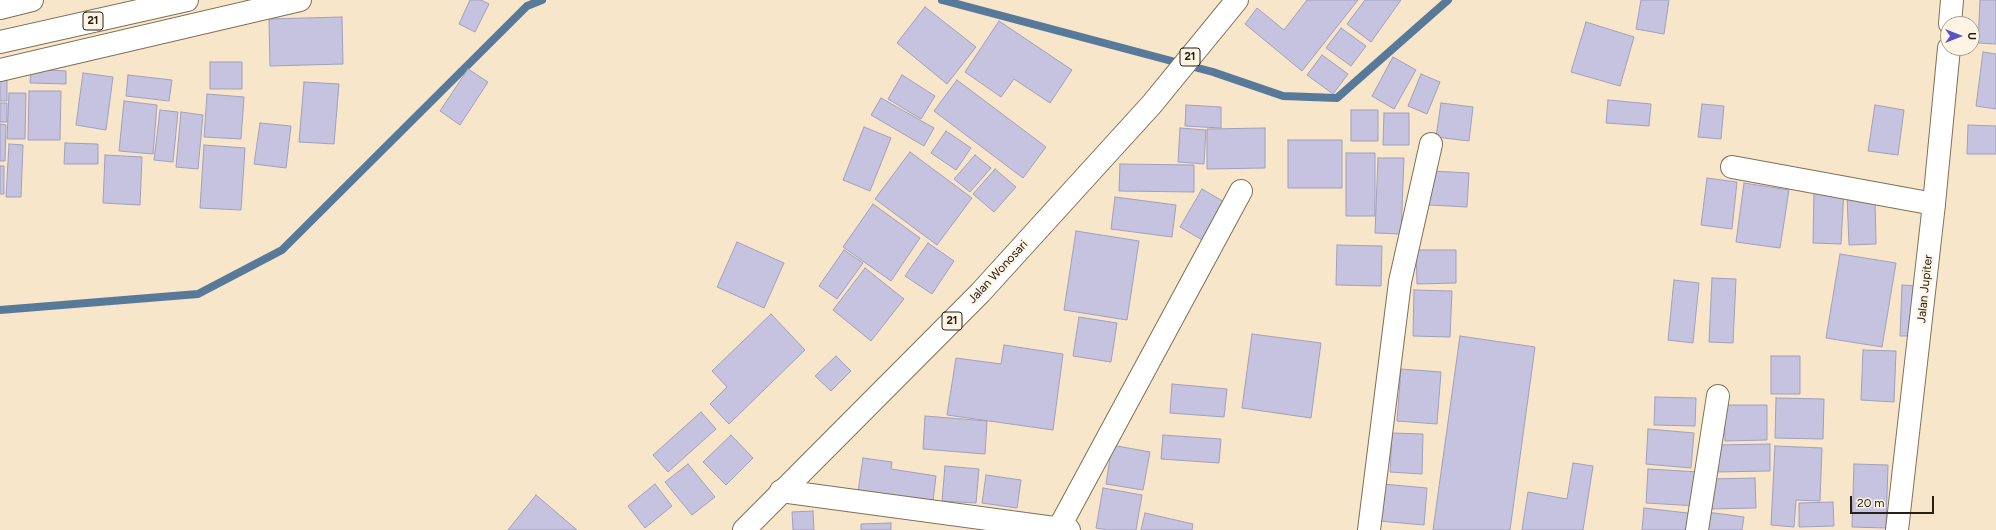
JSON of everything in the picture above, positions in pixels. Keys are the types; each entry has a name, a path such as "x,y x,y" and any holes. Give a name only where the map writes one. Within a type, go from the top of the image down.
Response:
{"main road":[{"path":"0,8 32,0"},
{"name":"21","path":"0,42 187,0"},
{"path":"0,70 300,0"},
{"path":"1951,16 1952,0"},
{"name":"Jalan Wonosari","path":"744,530 980,293 1152,104 1232,5"},
{"name":"Jalan Jupiter","path":"1898,530 1934,204 1948,56"},
{"path":"1369,530 1400,282 1431,144"},
{"path":"1732,167 1934,204"},
{"path":"782,491 1064,529 1241,191"},
{"path":"1697,530 1718,396"}],"building":[{"path":"470,0 481,0 489,4 475,32 459,24"},
{"path":"1307,0 1358,0 1302,71 1245,24 1257,8 1284,30"},
{"path":"1365,0 1401,0 1371,42 1347,24"},
{"path":"1641,0 1669,0 1664,34 1636,29"},
{"path":"1980,0 1996,0 1996,44 1980,43"},
{"path":"925,7 976,47 947,84 897,43"},
{"path":"342,17 343,64 270,66 269,19"},
{"path":"999,21 1072,70 1050,103 1014,79 1001,97 965,72"},
{"path":"1586,22 1634,37 1620,86 1571,72"},
{"path":"1341,28 1366,46 1351,66 1326,48"},
{"path":"1983,52 1996,54 1996,109 1976,106"},
{"path":"1322,55 1348,74 1333,94 1307,75"},
{"path":"1393,57 1416,70 1394,109 1372,96"},
{"path":"210,62 242,62 242,89 210,89"},
{"path":"31,69 66,71 66,84 30,83"},
{"path":"468,69 488,82 460,125 440,111"},
{"path":"83,73 113,77 106,130 76,125"},
{"path":"1421,74 1440,82 1427,114 1408,106"},
{"path":"128,75 172,80 169,101 126,96"},
{"path":"902,75 935,96 921,119 888,99"},
{"path":"0,80 7,80 7,101 0,101"},
{"path":"957,80 1046,147 1023,178 934,111"},
{"path":"304,82 339,84 334,144 299,142"},
{"path":"29,91 61,91 60,140 28,140"},
{"path":"9,93 26,93 25,139 7,139"},
{"path":"207,94 244,97 241,139 204,137"},
{"path":"881,98 934,128 924,146 871,115"},
{"path":"1608,100 1651,104 1649,126 1606,123"},
{"path":"124,101 157,105 153,154 119,151"},
{"path":"0,103 7,103 7,122 0,122"},
{"path":"1441,103 1473,107 1469,141 1436,137"},
{"path":"1702,104 1724,106 1721,139 1698,137"},
{"path":"1186,105 1221,107 1221,128 1185,126"},
{"path":"1875,105 1904,110 1898,155 1868,151"},
{"path":"160,110 178,112 173,162 154,160"},
{"path":"1351,110 1378,110 1378,141 1351,141"},
{"path":"181,112 203,115 198,169 176,167"},
{"path":"1384,113 1409,113 1409,145 1383,145"},
{"path":"260,123 291,126 286,168 254,164"},
{"path":"0,124 6,125 5,161 0,161"},
{"path":"1968,125 1996,126 1996,154 1967,154"},
{"path":"864,127 891,138 870,191 843,180"},
{"path":"1180,128 1206,130 1204,164 1178,162"},
{"path":"1265,128 1265,168 1207,169 1207,129"},
{"path":"946,131 971,148 956,170 931,153"},
{"path":"1288,140 1342,140 1342,188 1288,188"},
{"path":"65,143 98,144 98,164 64,164"},
{"path":"9,144 23,145 21,197 6,197"},
{"path":"204,145 245,148 241,210 200,208"},
{"path":"910,152 972,198 937,245 875,199"},
{"path":"1346,153 1375,153 1375,216 1346,216"},
{"path":"105,155 142,157 140,205 103,203"},
{"path":"975,155 991,168 970,192 954,179"},
{"path":"1378,158 1404,158 1401,234 1375,233"},
{"path":"1120,164 1194,165 1194,192 1119,191"},
{"path":"0,166 4,166 4,194 0,194"},
{"path":"995,169 1016,187 994,212 973,194"},
{"path":"1432,171 1469,173 1467,207 1429,205"},
{"path":"1707,178 1737,182 1732,229 1701,225"},
{"path":"1744,183 1789,190 1780,248 1736,242"},
{"path":"1814,188 1844,190 1841,244 1813,243"},
{"path":"1202,189 1226,203 1204,241 1180,227"},
{"path":"1875,196 1876,244 1849,245 1847,197"},
{"path":"1115,197 1176,205 1172,237 1111,229"},
{"path":"873,204 920,238 891,281 843,247"},
{"path":"1076,231 1139,241 1127,320 1064,310"},
{"path":"737,242 784,263 764,308 717,287"},
{"path":"928,243 954,261 932,294 905,276"},
{"path":"1337,245 1382,246 1381,286 1336,285"},
{"path":"844,250 863,263 837,299 819,286"},
{"path":"1416,250 1456,250 1456,283 1417,284"},
{"path":"1840,254 1896,263 1882,347 1826,338"},
{"path":"865,268 904,299 871,341 833,310"},
{"path":"1712,278 1736,279 1733,343 1709,342"},
{"path":"1674,280 1699,283 1693,343 1668,340"},
{"path":"1902,285 1917,286 1915,336 1900,336"},
{"path":"1414,290 1452,291 1450,337 1413,336"},
{"path":"771,314 805,350 729,424 710,404 727,387 712,371"},
{"path":"1079,317 1117,323 1111,362 1073,356"},
{"path":"1252,334 1321,343 1311,418 1242,408"},
{"path":"1460,336 1535,347 1510,530 1433,530"},
{"path":"1004,345 1063,354 1053,430 947,415 956,358 1001,364"},
{"path":"1863,350 1896,351 1894,402 1861,400"},
{"path":"836,356 851,371 831,391 815,376"},
{"path":"1771,356 1800,356 1800,394 1771,394"},
{"path":"1401,369 1441,372 1437,424 1397,421"},
{"path":"1172,384 1227,389 1224,417 1170,413"},
{"path":"1655,397 1696,398 1695,426 1654,425"},
{"path":"1776,398 1824,399 1823,439 1775,438"},
{"path":"1724,405 1767,405 1767,440 1725,441"},
{"path":"701,412 716,429 668,472 653,455"},
{"path":"925,416 987,421 985,454 923,449"},
{"path":"1648,429 1694,433 1691,468 1646,464"},
{"path":"1392,433 1423,434 1422,474 1390,472"},
{"path":"731,435 753,458 726,485 703,462"},
{"path":"1163,435 1221,439 1219,463 1161,459"},
{"path":"1770,444 1770,471 1716,472 1716,445"},
{"path":"1112,445 1150,452 1143,490 1106,484"},
{"path":"1775,446 1822,448 1820,501 1796,500 1794,527 1771,525"},
{"path":"863,458 892,462 891,469 936,476 932,509 857,498"},
{"path":"1573,463 1593,466 1583,530 1522,530 1528,492 1567,499"},
{"path":"688,464 715,497 692,515 665,482"},
{"path":"1854,464 1888,465 1886,528 1852,527"},
{"path":"945,466 979,469 976,503 942,501"},
{"path":"1648,469 1699,472 1697,506 1646,503"},
{"path":"986,475 1021,480 1017,508 982,503"},
{"path":"1755,478 1756,508 1709,509 1709,479"},
{"path":"655,484 672,506 645,528 628,506"},
{"path":"1383,484 1427,488 1424,525 1379,521"},
{"path":"1103,488 1142,495 1136,530 1107,530 1096,528"},
{"path":"536,495 577,530 508,530"},
{"path":"1833,502 1834,526 1799,527 1799,503"},
{"path":"1644,508 1696,514 1694,530 1642,530"},
{"path":"813,511 814,530 793,530 792,512"},
{"path":"1707,512 1744,517 1742,530 1704,530"},
{"path":"1145,513 1193,524 1192,530 1141,530"},
{"path":"891,523 891,530 861,530 861,524"}],"waterway":[{"path":"0,310 198,294 282,250 527,6 542,0"},
{"path":"942,0 1213,72 1283,96 1337,98 1448,0"}]}
